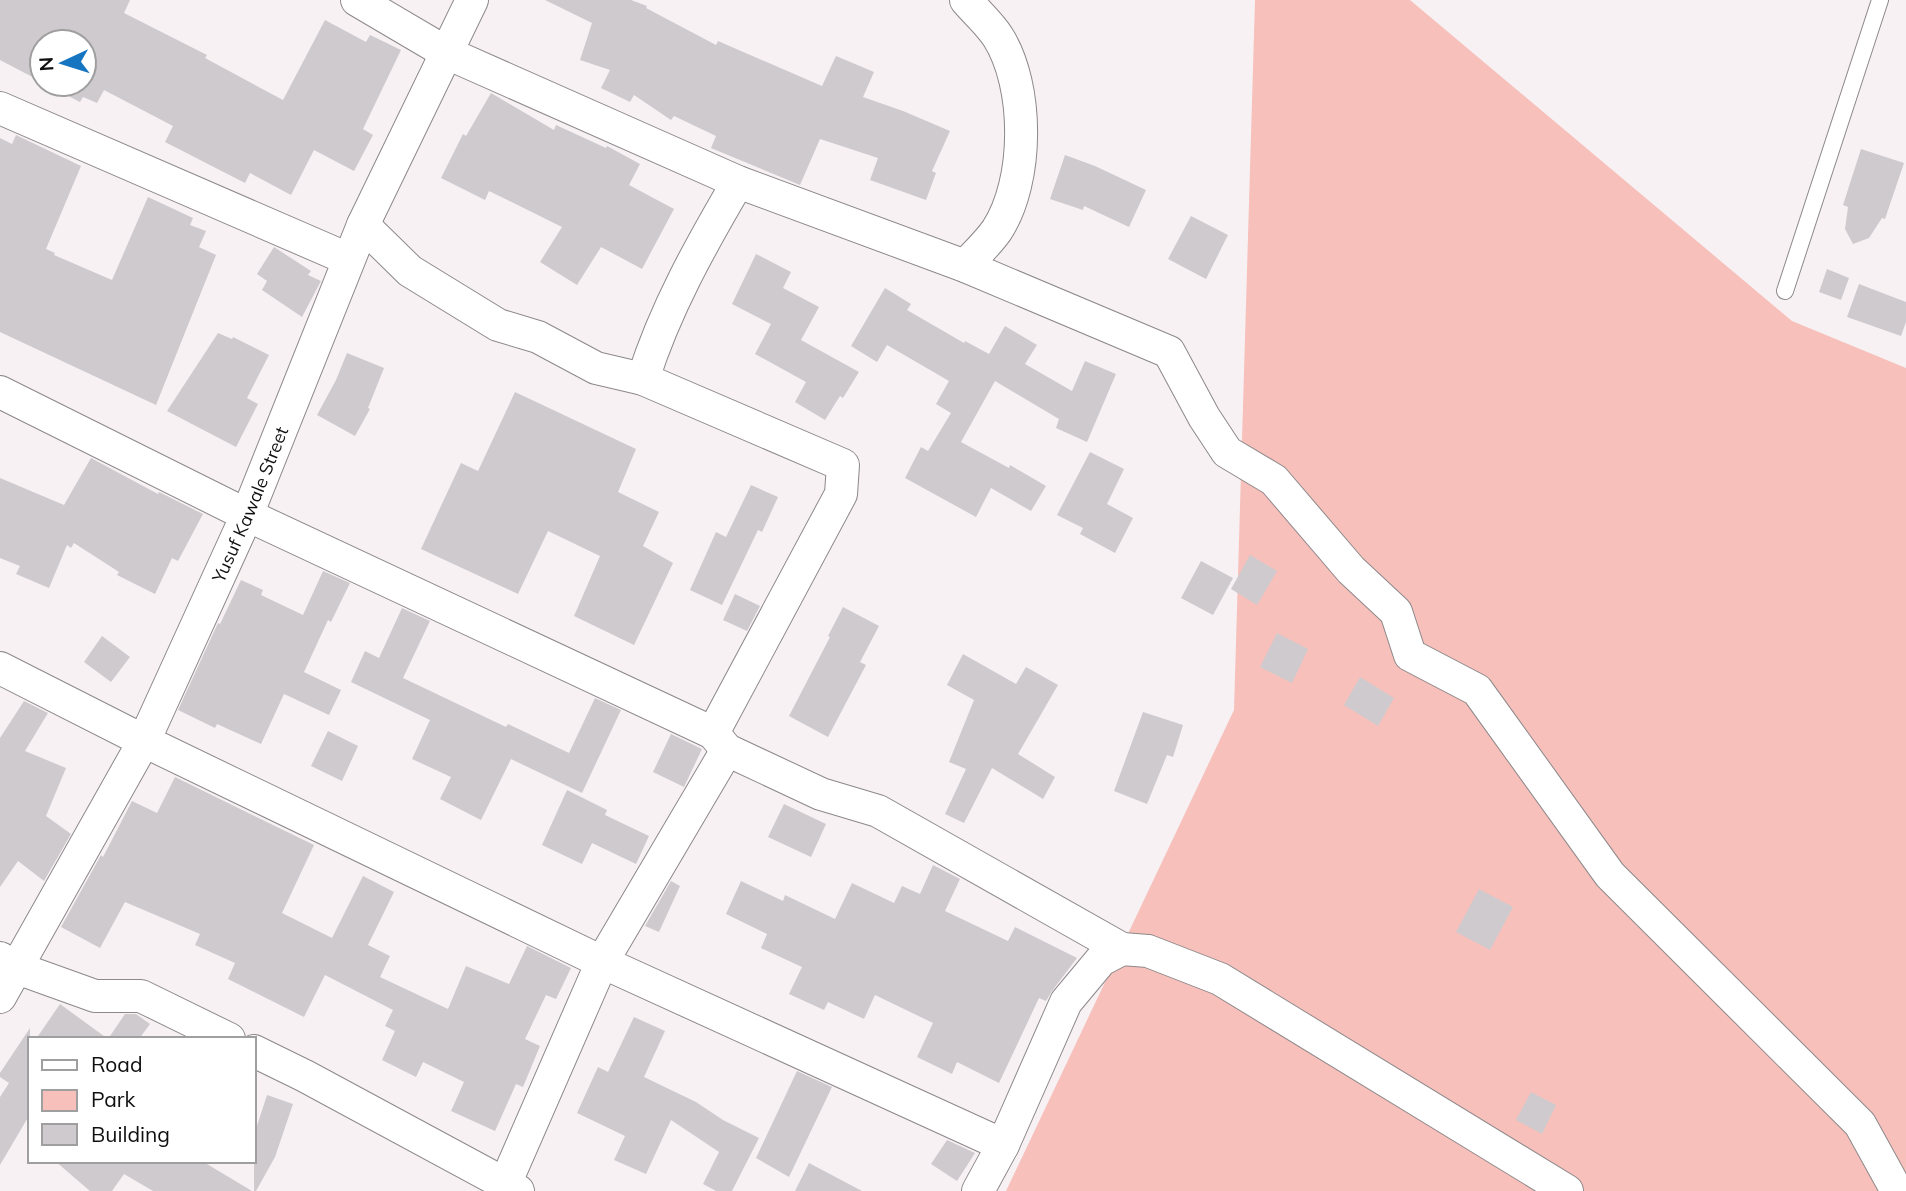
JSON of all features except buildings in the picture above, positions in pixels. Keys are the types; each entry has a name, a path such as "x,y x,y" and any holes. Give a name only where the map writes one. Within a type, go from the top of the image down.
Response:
{"street":[{"path":"357,0 447,53 738,182 964,267 1169,352 1203,417 1227,452 1274,480 1351,570 1396,612 1410,655 1477,690 1610,875 1860,1125 1898,1191"},
{"name":"Yusuf Kawale Street","path":"0,997 8,963 144,741 247,515 363,225 472,0"},
{"path":"964,267 997,229 1002,218 1017,183 1021,137 1018,86 998,37 966,0"},
{"path":"0,107 348,259"},
{"path":"643,379 656,339 682,283 738,182"},
{"path":"256,1052 306,1076 508,1189 602,962 720,742 841,494 843,465 643,379 596,369 538,337 498,325 410,271 363,225"},
{"path":"0,392 247,515 720,742 821,794 877,811 1122,949 1149,951 1220,979 1567,1191"},
{"path":"0,668 144,741 602,962 1003,1145"},
{"path":"978,1191 1003,1145 1066,1002 1101,960 1122,949"},
{"path":"8,963 95,996 141,996 225,1037"}],"lane":[{"path":"1785,291 1880,0"}],"green space":[{"path":"1255,0 1410,0 1792,321 1906,368 1906,1191 1006,1191 1234,710"}]}
